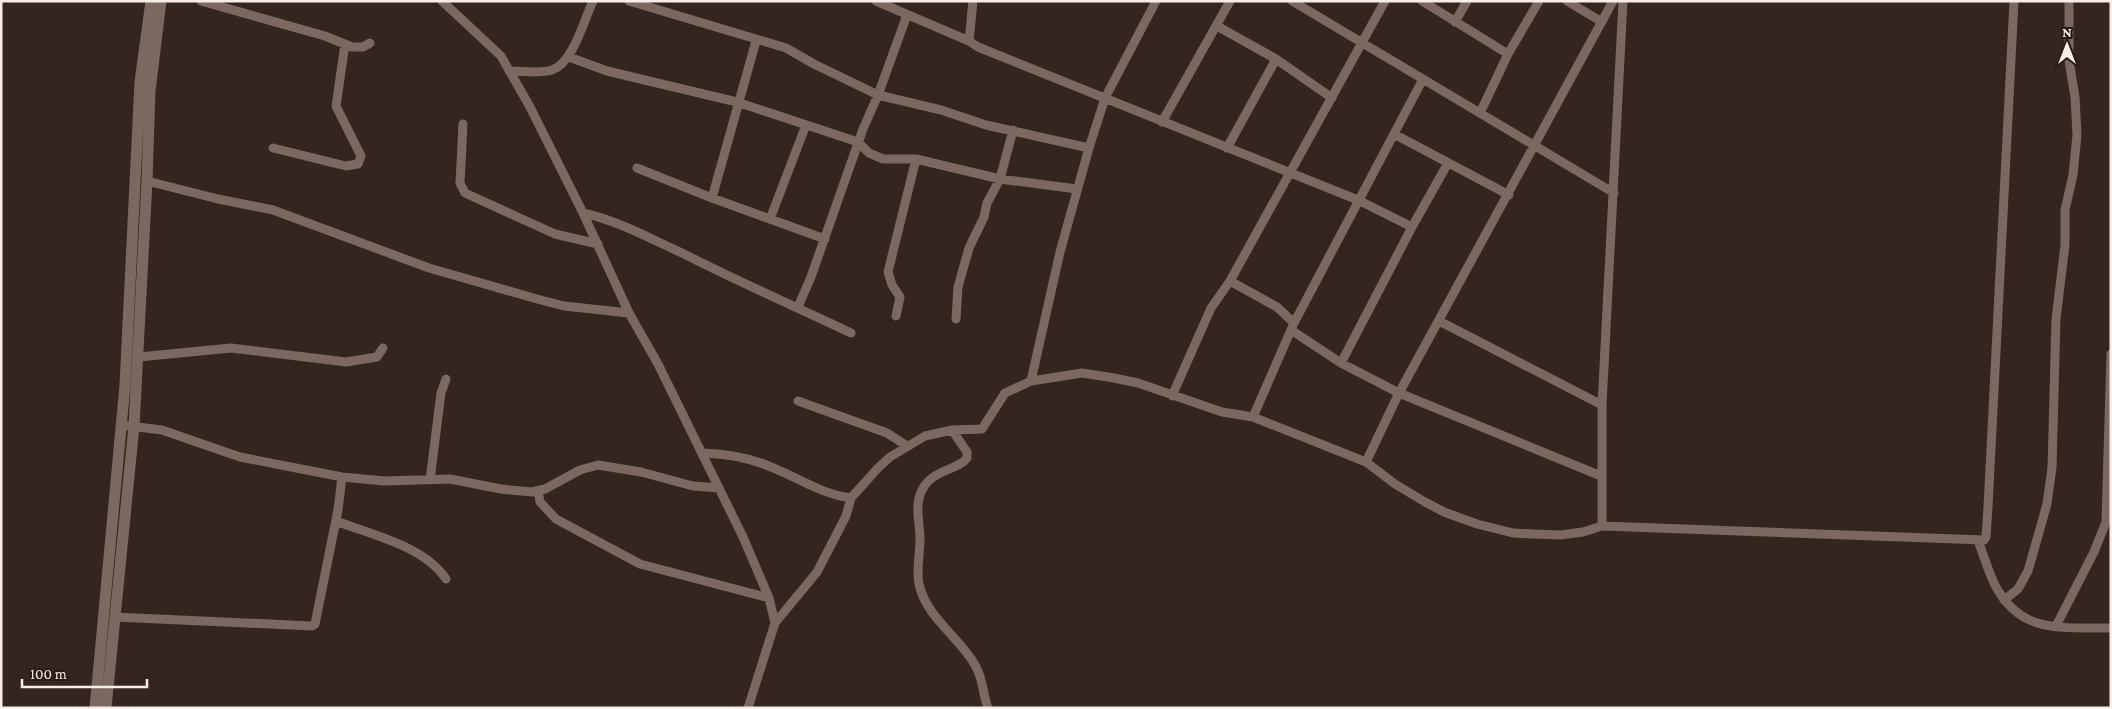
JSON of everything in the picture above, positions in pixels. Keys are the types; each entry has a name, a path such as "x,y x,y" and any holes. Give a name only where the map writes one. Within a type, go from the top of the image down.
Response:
{"main road":[{"path":"95,708 130,309 140,82 151,1"},
{"path":"106,708 134,426 148,181 150,91 161,1"}],"street":[{"path":"201,1 325,36 358,48 370,43"},
{"path":"442,1 494,50 530,107 598,244 629,313 703,453 769,598 775,623"},
{"path":"509,71 550,71 557,68 569,57 593,1"},
{"path":"629,1 756,41 786,48 814,64 878,94 941,110 986,125 1089,148"},
{"path":"876,1 969,41 978,48 1358,200 1412,227"},
{"path":"969,41 973,1"},
{"path":"1031,381 1060,252 1105,98 1156,1"},
{"path":"1162,122 1230,1"},
{"path":"1292,1 1305,5 1362,43 1614,193"},
{"path":"1172,396 1211,308 1230,281 1386,1"},
{"path":"1422,1 1508,54"},
{"path":"1455,22 1467,1"},
{"path":"1480,113 1508,54 1539,1"},
{"path":"1567,1 1602,22"},
{"path":"1366,462 1400,393 1613,1"},
{"path":"1602,526 1602,405 1623,1"},
{"path":"748,708 775,623 817,572 846,516 851,498 878,468 924,436 952,430 982,429 1005,394 1031,381 1082,373 1138,383 1222,412 1253,417 1366,462 1395,484 1431,505 1460,519 1495,530 1513,533 1560,535 1583,532 1602,526 1978,542 1986,537 1988,507 2014,1"},
{"path":"2004,600 2018,589 2028,571 2047,504 2052,468 2056,319 2066,245 2065,210 2073,175 2077,135 2075,97 2069,61 2069,1"},
{"path":"798,308 825,239 858,142 907,15"},
{"path":"1217,26 1276,59 1332,98"},
{"path":"712,198 756,41"},
{"path":"272,148 346,166 358,164 361,156 336,106 345,44"},
{"path":"569,57 607,71 738,102 858,142 869,153 883,159 916,159 1000,179 1077,189"},
{"path":"1227,148 1276,59"},
{"path":"1253,417 1292,327 1423,79"},
{"path":"463,124 460,183 465,193 554,234 598,244"},
{"path":"770,219 806,125"},
{"path":"956,319 958,287 969,248 984,217 987,203 1000,179 1013,130"},
{"path":"1394,134 1509,195"},
{"path":"896,316 900,297 892,285 888,272 916,159"},
{"path":"1341,363 1412,227 1448,163"},
{"path":"637,168 712,198 825,239"},
{"path":"148,181 218,199 273,210 429,268 538,299 564,306 629,313"},
{"path":"583,213 601,217 649,236 682,254 851,333"},
{"path":"1230,281 1277,307 1292,327 1341,363 1400,393 1601,476"},
{"path":"1439,321 1602,405"},
{"path":"139,357 231,348 346,362 377,357 383,348"},
{"path":"2056,626 2094,552 2106,522 2111,354"},
{"path":"430,480 441,393 446,379"},
{"path":"798,401 887,433 908,446"},
{"path":"121,425 162,430 240,457 342,477 384,481 450,479 501,489 538,491 580,470 598,465 641,472 693,486 719,488"},
{"path":"952,430 967,452 967,458 959,465 944,469 922,490 917,518 920,538 918,559 919,583 927,604 962,644 977,667 984,686 984,697 988,708"},
{"path":"703,453 732,454 749,459 825,493 851,498"},
{"path":"115,617 312,626 317,621 336,521 342,477"},
{"path":"538,491 540,502 556,519 640,564 769,598"},
{"path":"336,521 421,554 437,566 446,579"},
{"path":"1978,542 1994,583 2004,600 2016,613 2030,621 2056,626 2111,628"}]}
